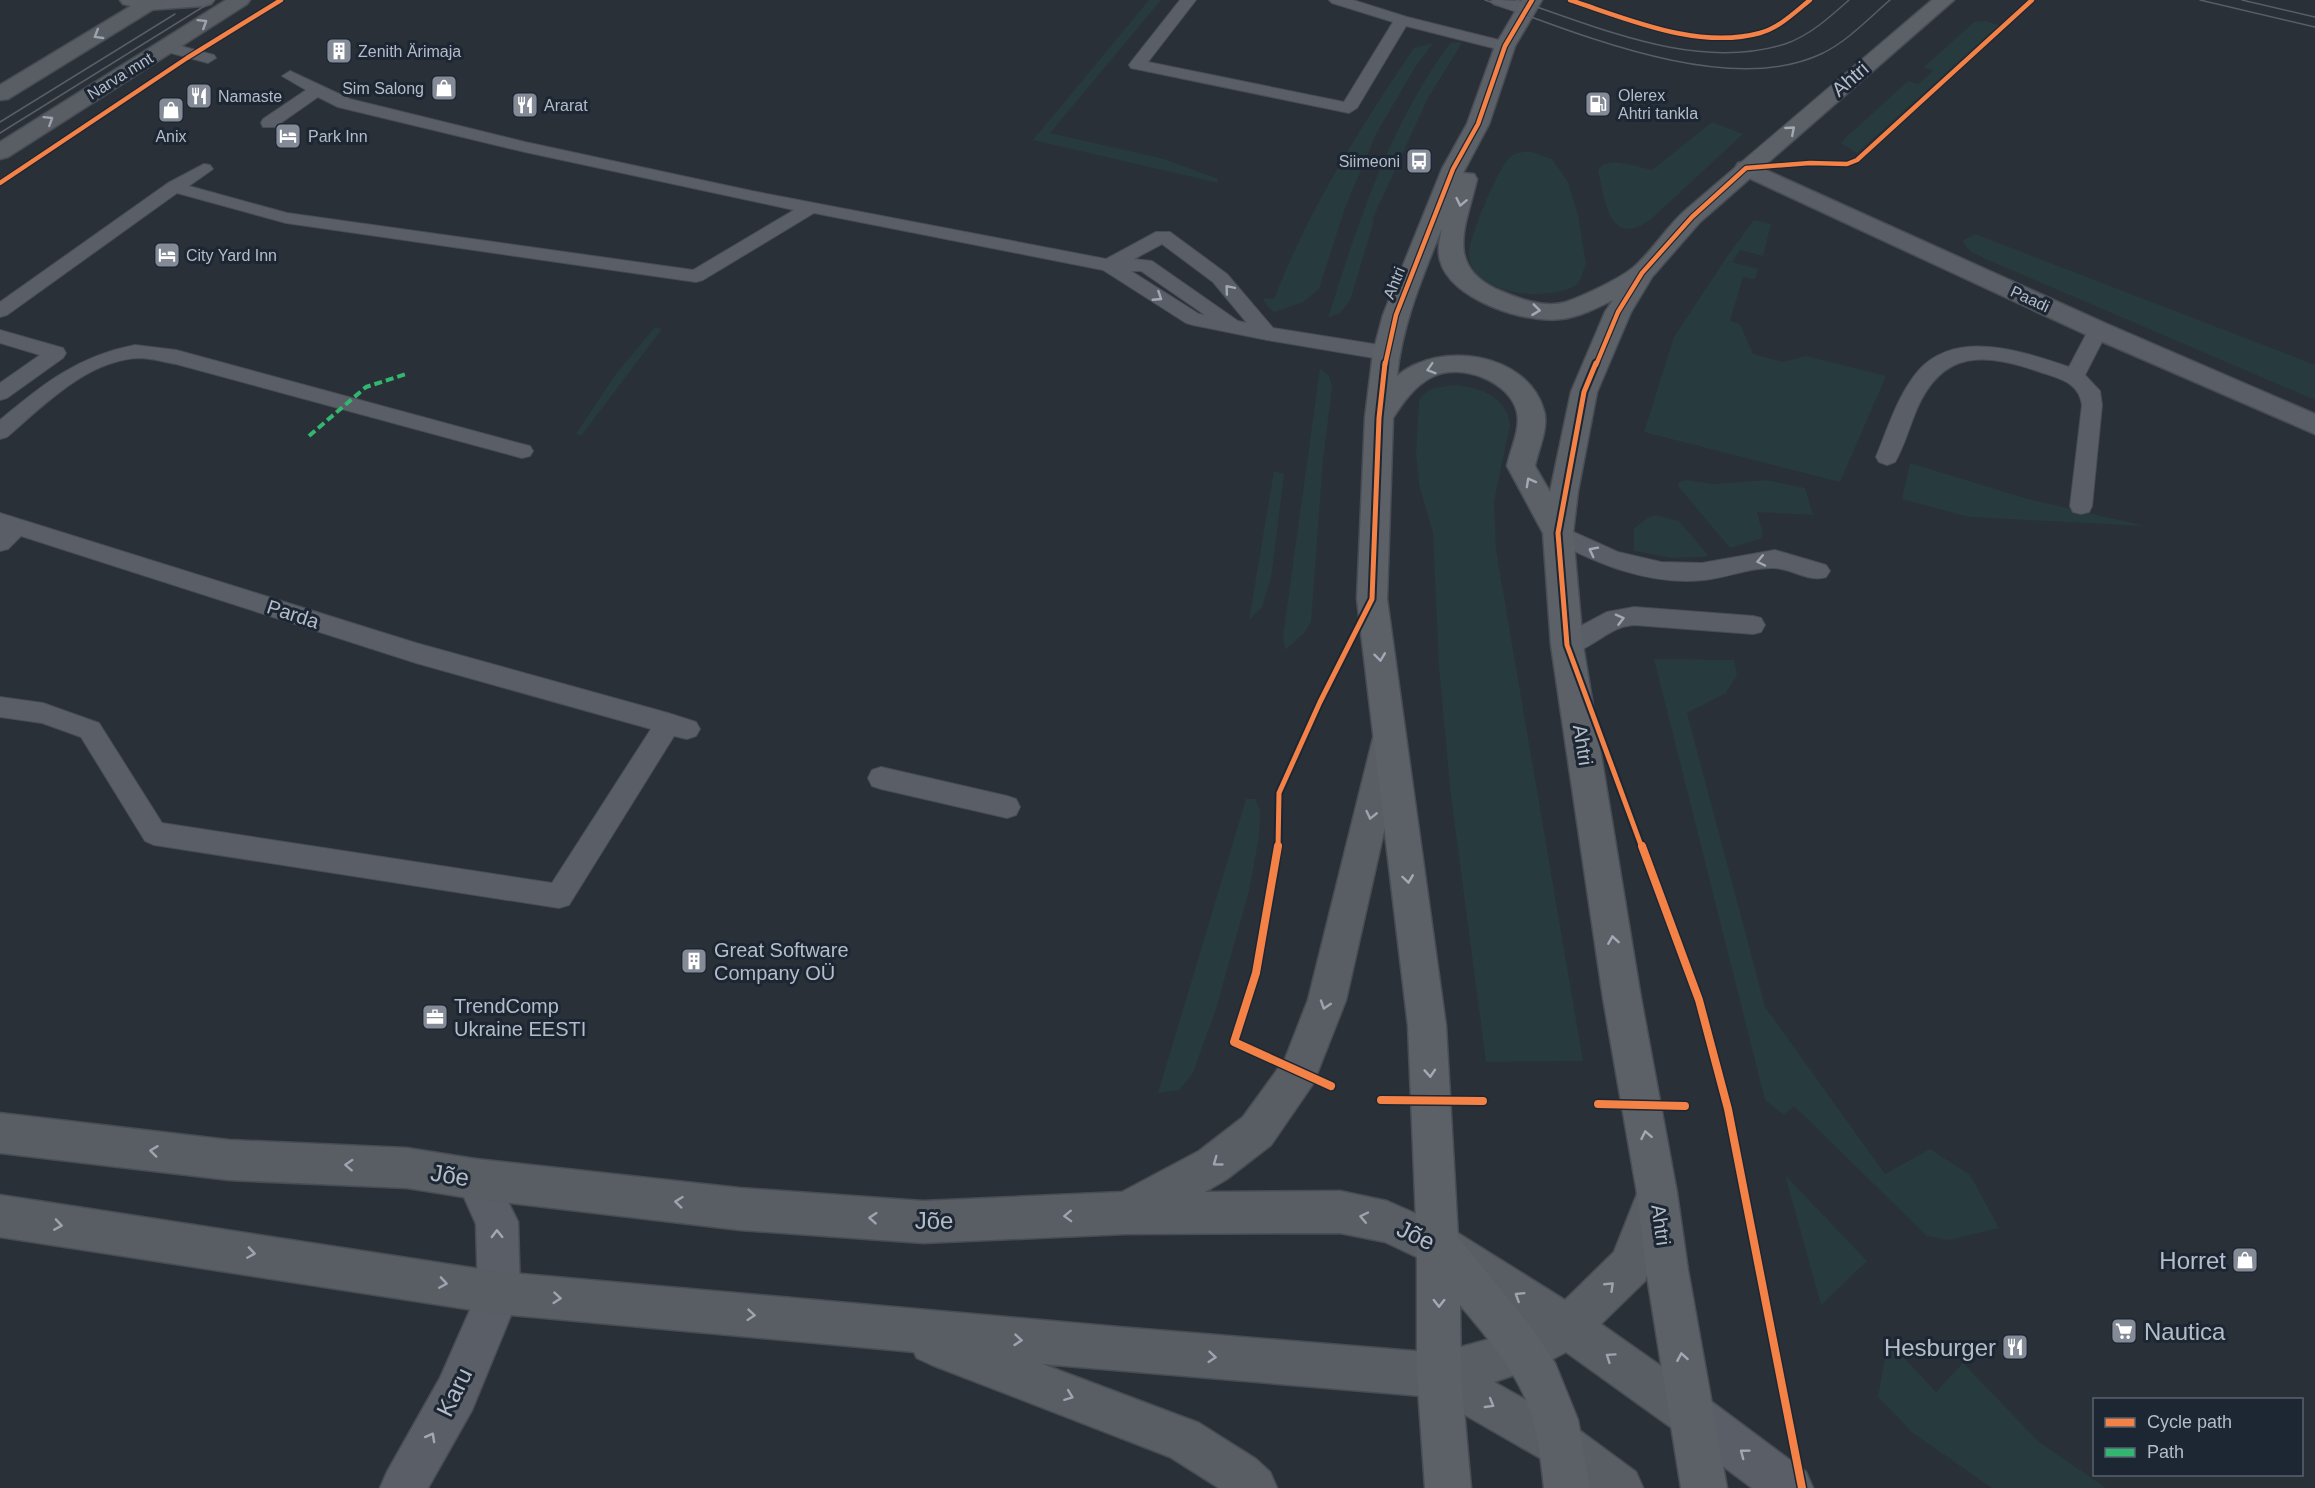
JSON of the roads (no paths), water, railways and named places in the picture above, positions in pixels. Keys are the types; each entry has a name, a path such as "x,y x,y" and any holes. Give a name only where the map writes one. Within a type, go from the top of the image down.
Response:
{"main road":[{"name":"Narva mnt","path":"0,152 240,0"},
{"name":"Ahtri","path":"1704,1488 1667,1270 1657,1193 1622,998 1567,645 1558,533 1584,392 1618,312 1642,273 1692,217 1746,168 1944,0"},
{"path":"0,94 145,1"},
{"name":"Ahtri","path":"1448,1488 1439,1375 1438,1245 1427,1026 1372,599 1379,418 1386,352 1396,315 1453,169 1478,124 1505,46 1529,4"},
{"path":"1478,124 1452,248 1452,263 1464,279 1481,292 1502,302 1531,309 1562,312 1585,303 1642,273"},
{"path":"1379,418 1398,388 1428,368 1460,364 1474,366 1490,369 1512,382 1525,398 1532,413 1521,466 1558,533"},
{"path":"1126,1213 1213,1165 1257,1131 1299,1071 1327,1000 1389,738"},
{"name":"Jõe","path":"0,1133 229,1160 407,1168 476,1179 740,1209 923,1222 1126,1213 1340,1212 1387,1222 1438,1245 1568,1327 1692,1415"},
{"path":"1,1218 499,1293 1439,1375 1523,1352 1568,1327 1630,1266 1657,1193"},
{"path":"1438,1245 1523,1352 1548,1397 1565,1467"},
{"path":"897,1329 1121,1417 1183,1438 1240,1475 1254,1488"},
{"path":"1439,1375 1565,1467 1620,1488"}],"street":[{"path":"145,1 204,0"},
{"path":"1501,0 1529,4"},
{"name":"Paadi","path":"1746,168 2098,330 2315,425"},
{"path":"476,1179 497,1222 499,1293"},
{"name":"Karu","path":"403,1488 456,1394 499,1293"},
{"name":"Jõe","path":"1692,1415 1791,1488"}],"lane":[{"path":"1188,0 1137,64 1349,108 1402,20"},
{"path":"1337,0 1402,20 1505,46"},
{"path":"166,47 208,58"},
{"path":"290,76 344,103 502,142 810,208 1109,265 1193,319 1267,334 1386,352"},
{"path":"269,123 317,90"},
{"path":"0,311 174,187 204,169"},
{"path":"174,187 286,218 696,276 810,208"},
{"path":"1109,265 1163,237 1220,278 1267,334"},
{"path":"2074,376 2098,330"},
{"path":"0,336 56,353 0,393"},
{"path":"0,432 75,372 108,357 137,352 177,357 522,451"},
{"path":"1887,457 1912,400 1928,374 1945,361 1967,355 1990,353 2013,356 2074,376 2090,391 2092,405 2081,506"},
{"path":"0,543 9,524"},
{"name":"Parda","path":"0,707 43,713 90,730 154,833 559,896 677,726 416,653 9,524"},
{"path":"1558,533 1603,556 1637,567 1702,572 1733,568 1771,559 1818,571"},
{"path":"1567,645 1615,619 1634,616 1753,625"},
{"path":"881,778 1007,807"}],"tram line":[{"path":"0,133 214,0"},
{"path":"1485,0 1563,29 1652,56 1698,65 1742,69 1783,66 1821,54 1849,36 1890,0"},
{"path":"1516,0 1648,43 1683,50 1717,53 1751,51 1794,41 1819,25 1849,0"},
{"path":"2200,0 2315,27"},
{"path":"2242,0 2315,17"},
{"path":"0,122 175,14"}],"place":[{"name":"Zenith Ärimaja","path":"339,51"},
{"name":"Sim Salong","path":"444,88"},
{"name":"Namaste","path":"199,96"},
{"name":"Olerex Ahtri tankla","path":"1598,104"},
{"name":"Ararat","path":"525,105"},
{"name":"Anix","path":"171,110"},
{"name":"Park Inn","path":"288,136"},
{"name":"Siimeoni","path":"1419,161"},
{"name":"City Yard Inn","path":"167,255"},
{"name":"Great Software Company OÜ","path":"694,961"},
{"name":"TrendComp Ukraine EESTI","path":"435,1017"},
{"name":"Horret","path":"2245,1260"},
{"name":"Nautica","path":"2124,1331"},
{"name":"Hesburger","path":"2015,1347"}]}
